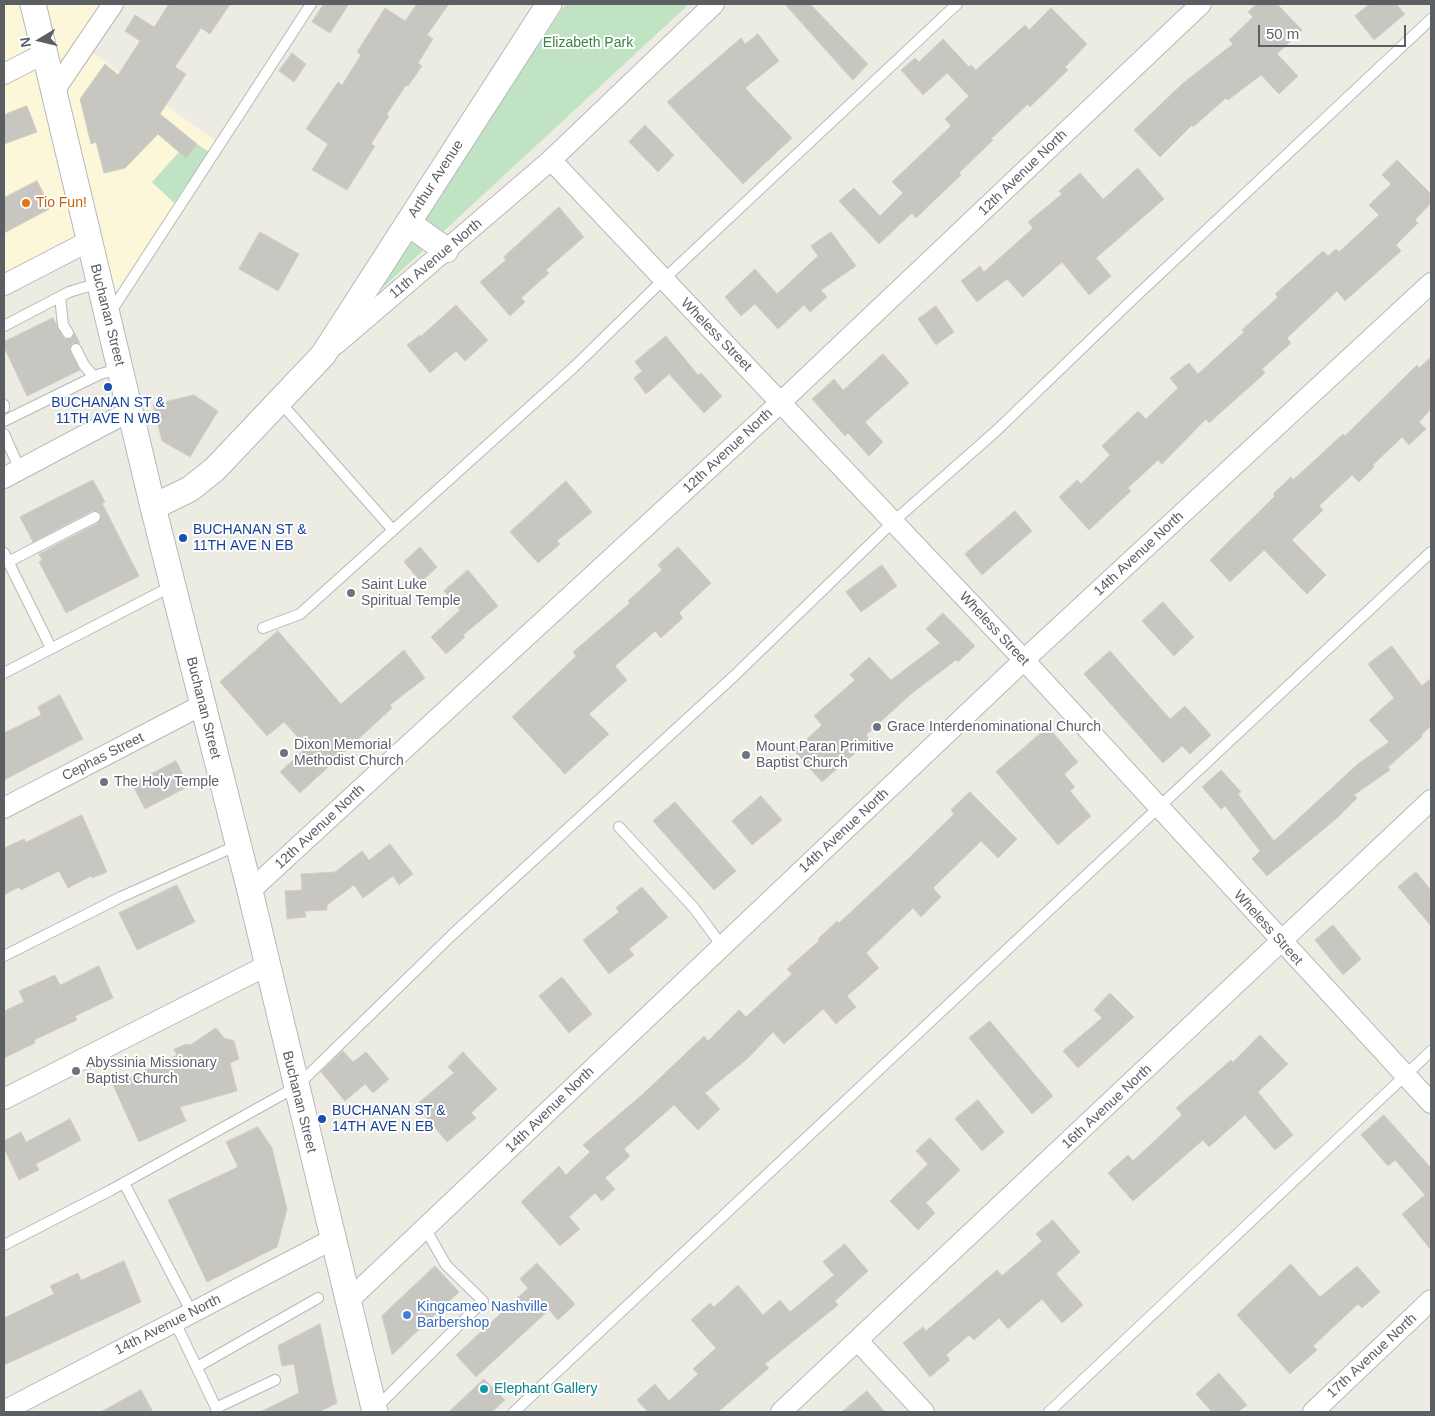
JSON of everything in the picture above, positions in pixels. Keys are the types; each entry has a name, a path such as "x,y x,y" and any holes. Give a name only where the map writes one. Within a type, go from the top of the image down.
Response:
{"street":[{"name":"Buchanan Street","path":"33,4 153,507 250,891 266,966 348,1302 371,1411"},
{"path":"54,91 113,4"},
{"name":"Arthur Avenue","path":"323,355 550,4"},
{"name":"11th Avenue North","path":"153,507 190,489 215,469 323,355 551,160 714,4"},
{"name":"12th Avenue North","path":"250,891 780,403 1201,4"},
{"path":"4,74 45,53"},
{"name":"Wheless Street","path":"551,160 1024,660 1431,1104"},
{"path":"408,223 446,250"},
{"path":"4,285 89,242"},
{"name":"14th Avenue North","path":"348,1302 1024,660 1431,283"},
{"path":"12,474 130,411"},
{"name":"Cephas Street","path":"4,808 202,705"},
{"name":"16th Avenue North","path":"781,1412 1431,800"},
{"path":"4,1100 266,966"},
{"name":"14th Avenue North","path":"4,1411 333,1240"},
{"name":"17th Avenue North","path":"1313,1412 1431,1300"},
{"path":"858,1341 924,1412"}],"lane":[{"path":"108,317 311,4"},
{"path":"263,628 300,614 392,529 574,367 663,280 957,4"},
{"path":"4,1245 124,1183 296,1087 453,934 734,676 894,521 996,431 1431,19"},
{"path":"4,326 60,297 100,283"},
{"path":"60,297 63,325 68,333"},
{"path":"76,349 84,365 94,377"},
{"path":"4,421 94,377 120,369"},
{"path":"280,402 392,529"},
{"path":"4,434 12,474"},
{"path":"50,648 6,558 95,517"},
{"path":"514,1412 1431,552"},
{"path":"4,673 173,585"},
{"path":"620,827 694,908 722,946"},
{"path":"4,956 122,897 238,845"},
{"path":"1049,1412 1431,1051"},
{"path":"124,1183 183,1317 197,1367 217,1410 275,1380"},
{"path":"371,1411 482,1302 446,1266 425,1228"},
{"path":"197,1367 318,1298"}],"shaded area":[{"path":"4,4 113,4 84,47 220,144 108,317 89,242 4,285"}],"green space":[{"name":"Elizabeth Park","path":"566,4 689,4 363,306"},
{"path":"197,144 209,152 174,203 152,182 179,152 186,158"}],"building":[{"path":"169,4 230,4 210,34 201,28 175,67 186,74 160,114 197,144 186,158 158,134 125,168 104,173 96,142 91,144 80,99 105,64 118,75 140,41 125,31 135,15 154,27"},
{"path":"324,4 349,4 330,33 312,22"},
{"path":"417,4 449,4 427,35 433,39 418,63 422,66 408,86 406,85 387,114 389,116 371,144 375,146 347,190 312,170 328,144 306,129 338,82 342,85 361,55 357,52 385,8 405,21"},
{"path":"785,4 810,4 868,64 853,80"},
{"path":"1257,4 1277,4 1302,30 1277,54 1298,76 1279,94 1261,75 1228,100 1226,98 1193,127 1192,125 1160,157 1134,130 1182,84 1233,44 1229,40 1253,17 1248,12"},
{"path":"1370,4 1396,4 1405,14 1374,40 1355,16"},
{"path":"1051,8 1087,44 1065,67 1068,70 1030,107 1028,104 991,139 993,140 959,173 961,175 916,218 912,213 879,244 839,201 854,188 880,216 903,193 892,182 951,126 945,119 969,96 947,73 923,95 901,70 915,58 919,62 943,39 969,67 971,65 976,70 1025,25 1029,30"},
{"path":"758,34 779,61 745,88 792,138 743,184 667,102 741,38 745,44"},
{"path":"292,53 306,64 294,82 279,71"},
{"path":"27,106 37,132 4,144 4,115"},
{"path":"645,125 674,155 658,172 629,142"},
{"path":"1397,160 1431,194 1431,203 1415,220 1418,223 1396,245 1401,251 1345,301 1337,291 1287,338 1291,343 1262,369 1265,373 1209,423 1206,419 1162,464 1158,460 1128,488 1131,491 1089,530 1059,497 1077,480 1081,484 1110,455 1102,446 1138,411 1146,419 1178,388 1170,378 1189,363 1198,374 1244,332 1242,330 1278,297 1275,294 1323,251 1328,256 1336,249 1339,252 1379,215 1369,205 1391,184 1382,175"},
{"path":"1138,168 1164,199 1096,258 1111,276 1089,295 1062,262 1023,297 1007,279 977,302 961,281 980,266 984,272 1033,228 1028,222 1062,194 1059,191 1080,173 1103,199"},
{"name":"Tio Fun!","path":"37,181 51,208 4,233 4,198"},
{"path":"559,207 584,237 546,270 549,273 521,298 525,302 510,316 480,282 506,260 504,257"},
{"path":"260,232 299,254 278,291 239,269"},
{"path":"831,232 856,266 821,290 827,297 810,312 804,305 778,329 755,304 741,316 725,297 755,269 777,294 818,256 811,246"},
{"path":"456,305 488,340 465,361 456,351 430,373 407,345 421,336"},
{"path":"936,306 954,332 936,345 918,319"},
{"path":"53,318 64,339 71,339 75,333 80,344 73,343 69,349 80,370 27,396 4,347 4,342"},
{"path":"666,336 698,375 701,373 722,396 704,413 669,374 646,394 634,378 642,371 635,362"},
{"path":"883,354 909,383 865,422 883,442 869,456 848,433 845,436 812,399 834,379 843,390"},
{"path":"1431,357 1431,409 1419,422 1426,429 1409,445 1402,437 1373,465 1374,467 1359,482 1352,475 1319,506 1323,510 1292,540 1326,575 1307,594 1264,550 1230,582 1210,560 1275,496 1273,494 1291,477 1293,480 1343,434 1345,436 1417,365 1419,368"},
{"path":"194,395 218,411 190,457 162,441 153,405"},
{"path":"93,480 105,502 102,503 139,576 66,613 39,562 42,560 39,554 98,523 101,514 98,511 92,511 33,542 20,517"},
{"path":"566,481 592,512 557,541 560,544 538,563 510,532"},
{"path":"1015,511 1032,531 982,575 965,554"},
{"path":"420,547 437,567 421,582 404,562"},
{"path":"678,547 711,583 679,613 683,618 661,638 655,631 615,666 627,680 589,714 609,734 565,774 512,717 576,656 573,652 630,603 628,601 662,570 658,565"},
{"path":"882,565 897,586 861,612 846,592"},
{"path":"468,570 498,606 463,635 465,637 446,654 431,637 460,610 444,591"},
{"path":"1163,602 1194,637 1174,656 1142,621"},
{"path":"943,613 975,646 958,662 956,660 911,694 866,735 870,740 822,782 794,751 822,725 814,716 855,680 850,675 869,657 891,680 940,643 926,629"},
{"path":"278,631 341,704 404,650 425,678 390,705 392,708 300,793 280,772 307,747 284,722 267,736 220,682"},
{"path":"1392,646 1422,686 1431,678 1431,726 1421,735 1423,736 1388,767 1390,770 1354,795 1357,798 1337,818 1267,876 1252,859 1260,851 1225,806 1221,809 1202,787 1221,770 1241,792 1238,794 1274,841 1359,763 1389,742 1369,720 1394,698 1368,664"},
{"path":"1110,651 1170,719 1185,706 1211,735 1190,754 1182,746 1163,763 1084,674"},
{"path":"60,695 83,739 4,780 4,733 41,715 38,707"},
{"path":"1048,727 1078,762 1064,774 1075,787 1070,791 1091,816 1058,845 996,772"},
{"path":"176,761 189,786 145,809 132,784"},
{"path":"970,792 1017,839 998,858 981,841 933,888 941,897 921,917 913,908 866,953 879,968 847,996 856,1007 836,1024 823,1009 784,1044 773,1032 747,1059 705,1093 720,1109 698,1130 674,1105 624,1149 630,1156 605,1178 615,1189 602,1201 595,1193 569,1217 580,1229 560,1246 521,1202 559,1166 566,1175 590,1152 583,1145 643,1094 704,1036 708,1041 739,1010 746,1017 792,974 787,969 819,941 818,939 837,921 839,923 910,857 954,814 951,810"},
{"path":"761,796 782,820 752,845 732,821"},
{"path":"675,802 736,871 714,890 653,821"},
{"path":"82,815 107,872 92,878 91,876 68,888 59,871 21,890 19,887 4,895 4,848 24,839 26,842"},
{"path":"390,844 413,874 399,885 393,876 363,898 354,885 327,905 327,910 305,911 306,917 287,919 285,891 302,890 301,874 335,872 362,851 369,860"},
{"path":"1416,872 1431,890 1431,926 1398,887"},
{"path":"177,885 195,922 137,950 119,913"},
{"path":"642,887 668,917 629,949 634,955 609,974 583,940 619,912 616,908"},
{"path":"1333,925 1361,959 1343,975 1315,940"},
{"path":"99,966 113,998 75,1016 77,1020 34,1040 35,1043 4,1058 4,1011 24,1002 19,991 55,975 60,985"},
{"path":"562,977 592,1014 569,1033 539,996"},
{"path":"1110,993 1134,1017 1078,1068 1063,1051 1102,1018 1094,1010"},
{"path":"990,1021 1053,1096 1032,1114 969,1038"},
{"path":"216,1028 224,1038 234,1041 239,1059 230,1063 237,1091 180,1107 186,1121 139,1142 113,1085 177,1055 174,1049 187,1044 190,1045"},
{"path":"1260,1035 1288,1064 1258,1092 1293,1135 1275,1150 1245,1115 1209,1147 1203,1140 1133,1201 1108,1173 1128,1155 1133,1161 1182,1115 1176,1108 1231,1060 1233,1062"},
{"path":"343,1051 353,1062 366,1052 389,1079 373,1093 365,1084 345,1101 321,1072"},
{"path":"463,1052 497,1089 471,1113 476,1118 447,1142 416,1105 454,1073 448,1067"},
{"path":"978,1100 1004,1132 982,1151 955,1119"},
{"path":"1384,1115 1431,1168 1431,1250 1402,1214 1425,1195 1395,1160 1388,1166 1361,1135"},
{"path":"70,1119 81,1140 36,1164 39,1170 19,1180 4,1148 4,1141 21,1132 26,1142"},
{"path":"258,1127 272,1148 287,1209 277,1247 207,1282 168,1200 238,1167 226,1142"},
{"path":"930,1138 960,1170 926,1203 935,1213 918,1230 890,1201 928,1164 916,1151"},
{"path":"1053,1220 1080,1252 1056,1274 1083,1305 1062,1323 1042,1299 1008,1329 999,1318 974,1340 969,1335 946,1355 950,1360 930,1377 903,1343 923,1327 926,1331 997,1270 1002,1276 1042,1241 1036,1234"},
{"path":"845,1244 868,1271 835,1301 838,1305 765,1364 769,1368 718,1412 648,1412 637,1400 655,1384 669,1401 698,1374 693,1369 716,1348 691,1320 710,1303 714,1307 738,1285 763,1315 780,1300 790,1312 834,1275 823,1262"},
{"path":"124,1261 141,1302 4,1365 4,1318 54,1294 50,1286 78,1273 81,1280"},
{"path":"537,1263 575,1304 558,1320 549,1310 476,1377 456,1355 528,1288 520,1279"},
{"path":"1291,1264 1320,1297 1357,1266 1380,1292 1362,1308 1358,1304 1313,1346 1317,1350 1290,1374 1237,1315"},
{"path":"435,1266 459,1292 392,1355 382,1316"},
{"path":"320,1324 337,1403 319,1412 260,1412 299,1393 294,1364 282,1366 278,1346"},
{"path":"1219,1373 1247,1405 1238,1412 1212,1412 1196,1394"},
{"name":"Elephant Gallery","path":"484,1379 505,1400 492,1412 449,1412"},
{"path":"141,1390 153,1412 101,1412"},
{"path":"867,1391 885,1412 842,1412"}],"place":[{"name":"Tio Fun!","path":"26,203"},
{"name":"BUCHANAN ST & 11TH AVE N WB","path":"108,387"},
{"name":"BUCHANAN ST & 11TH AVE N EB","path":"183,538"},
{"name":"Saint Luke Spiritual Temple","path":"351,593"},
{"name":"Grace Interdenominational Church","path":"877,727"},
{"name":"Dixon Memorial Methodist Church","path":"284,753"},
{"name":"Mount Paran Primitive Baptist Church","path":"746,755"},
{"name":"The Holy Temple","path":"104,782"},
{"name":"Abyssinia Missionary Baptist Church","path":"76,1071"},
{"name":"BUCHANAN ST & 14TH AVE N EB","path":"322,1119"},
{"name":"Kingcameo Nashville Barbershop","path":"407,1315"},
{"name":"Elephant Gallery","path":"484,1389"}]}
